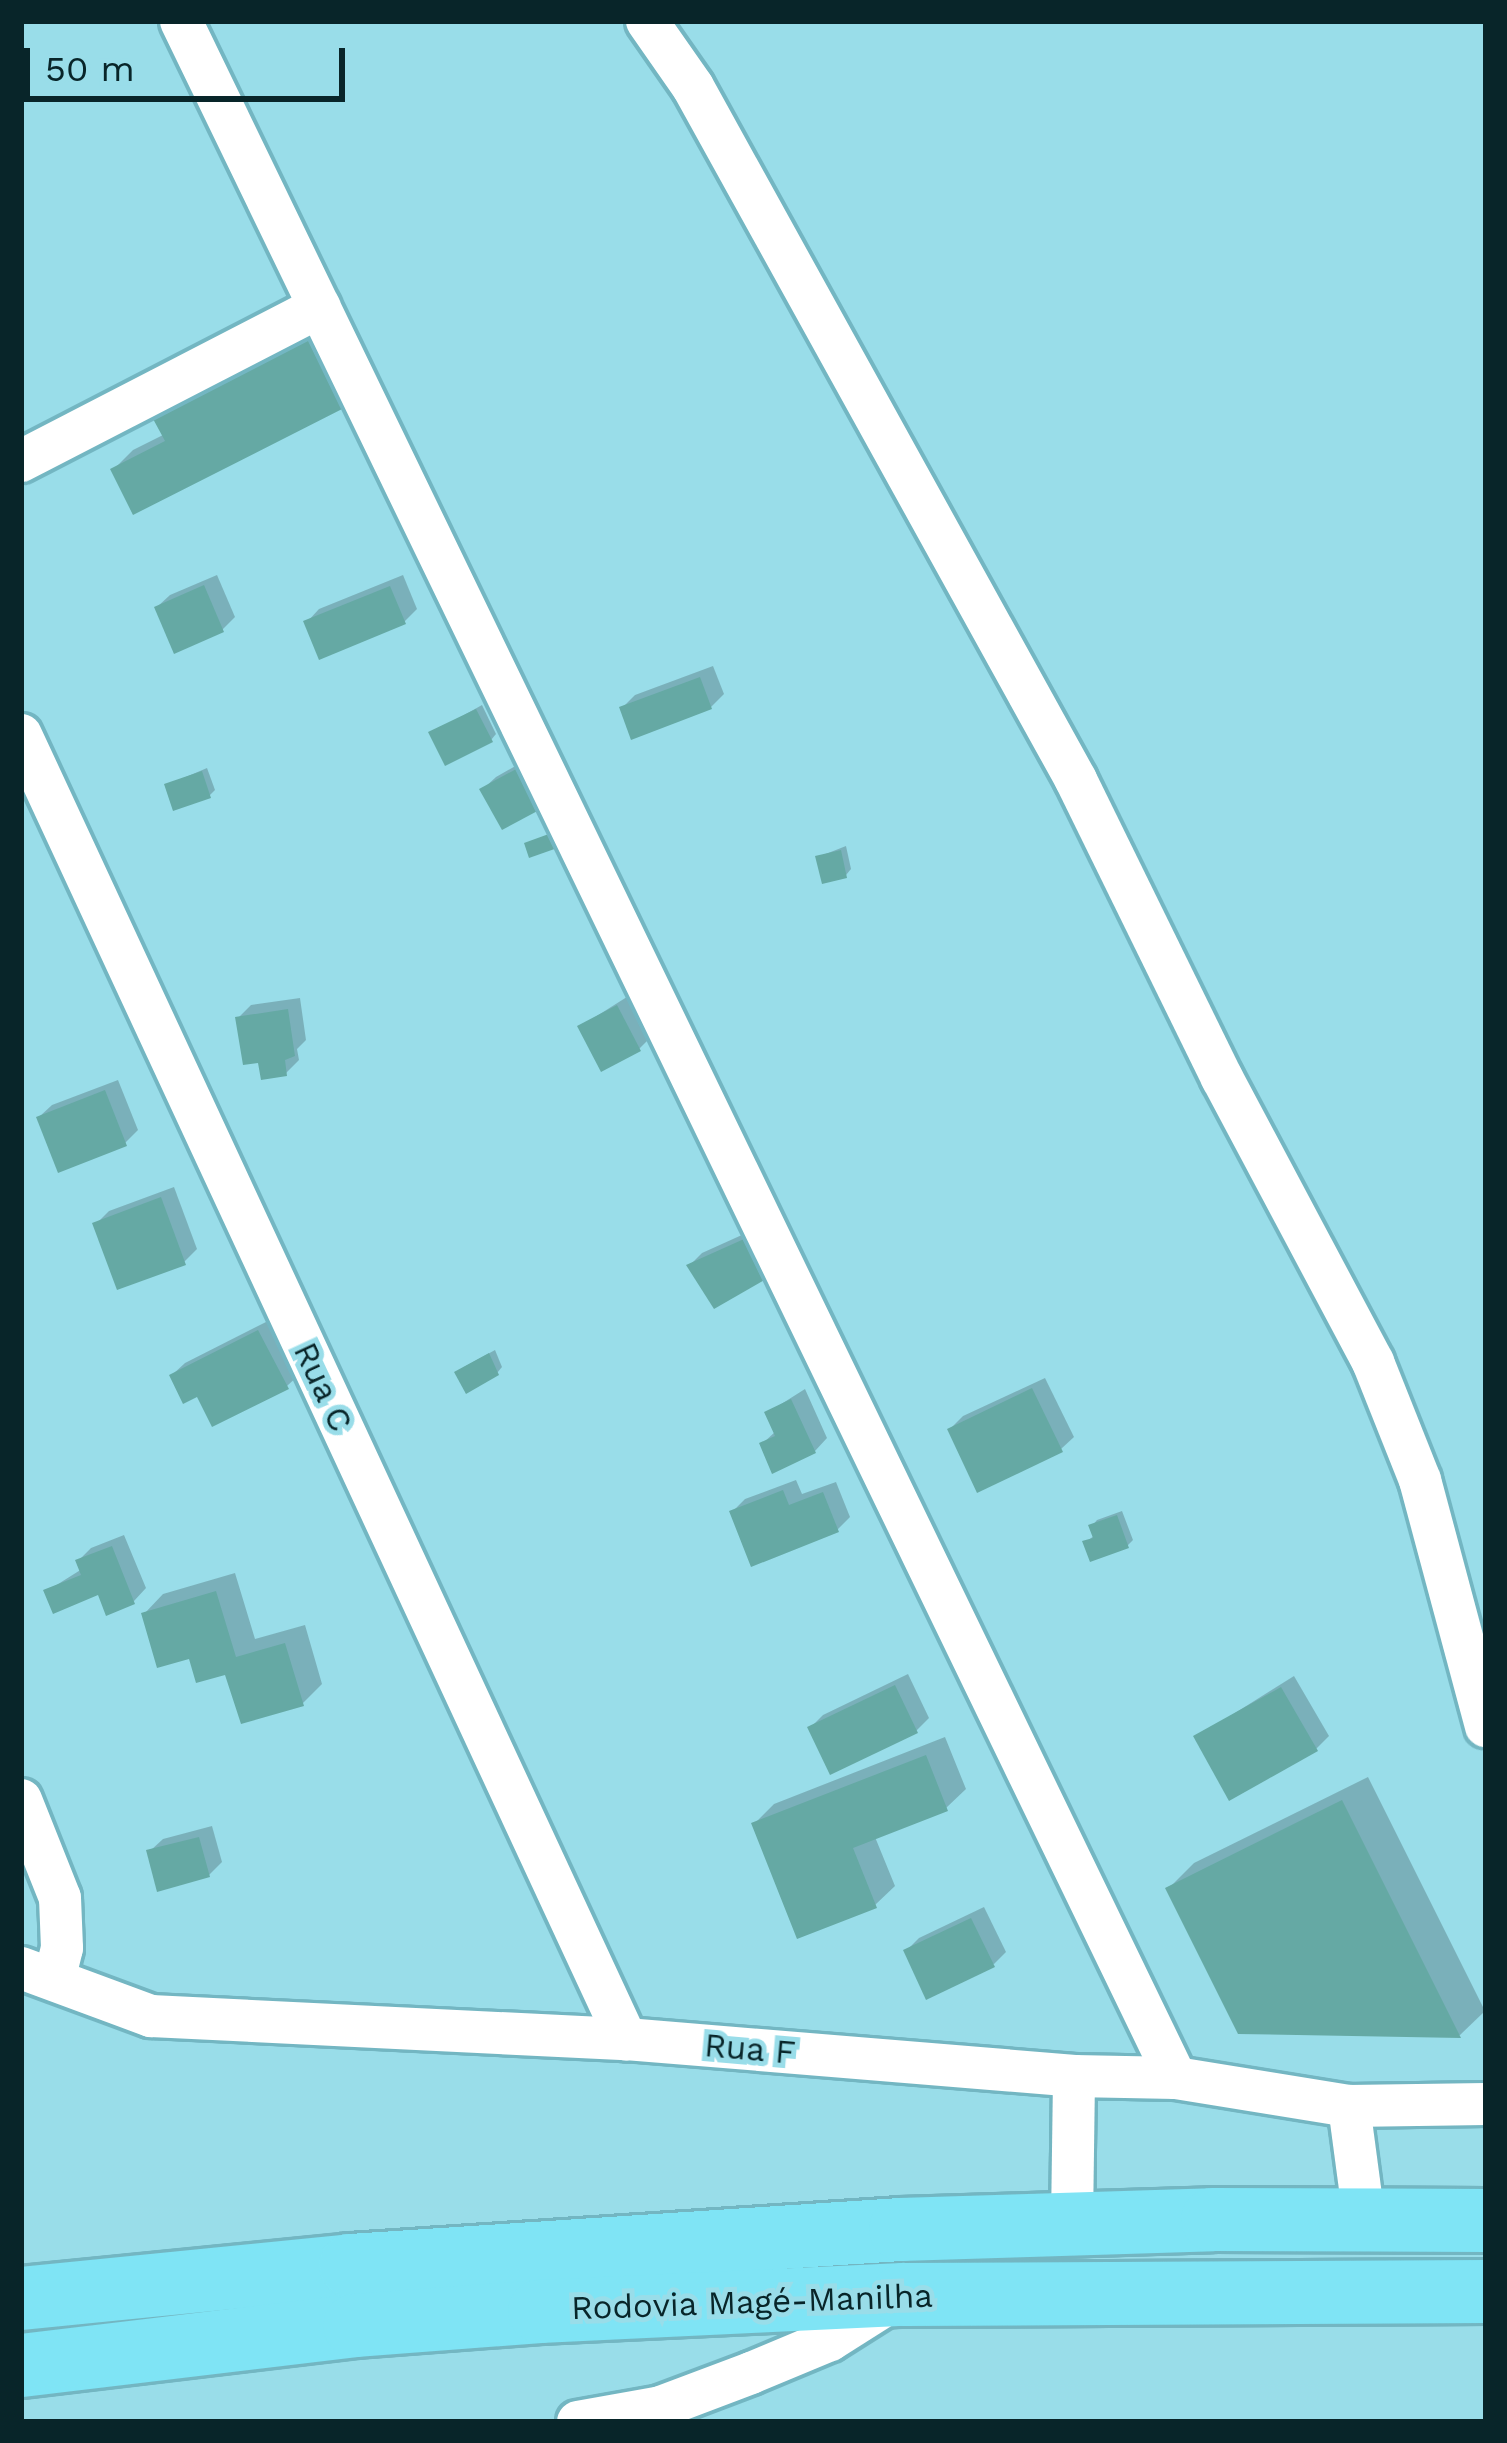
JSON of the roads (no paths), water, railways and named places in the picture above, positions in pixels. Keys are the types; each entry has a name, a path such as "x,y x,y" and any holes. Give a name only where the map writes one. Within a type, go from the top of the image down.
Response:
{"highway":[{"name":"Rodovia Magé-Manilha","path":"21,2298 512,2252 1072,2222 1486,2220"},
{"name":"Rodovia Magé-Manilha","path":"21,2366 354,2325 903,2294 1486,2291"}],"street":[{"path":"182,21 1176,2078"},
{"path":"647,21 693,87 1076,780 1222,1078 1372,1362 1420,1480 1486,1726"},
{"path":"21,460 320,308"},
{"name":"Rua C","path":"21,735 626,2039"},
{"path":"21,1800 60,1898 62,1948 38,1974"},
{"name":"Rua F","path":"38,1974 151,2016 626,2039 1074,2076 1176,2078 1349,2106 1486,2104"},
{"path":"1072,2222 1074,2076"},
{"path":"1349,2106 1364,2219"},
{"path":"578,2422 661,2407 751,2373 830,2340 903,2294"}]}
